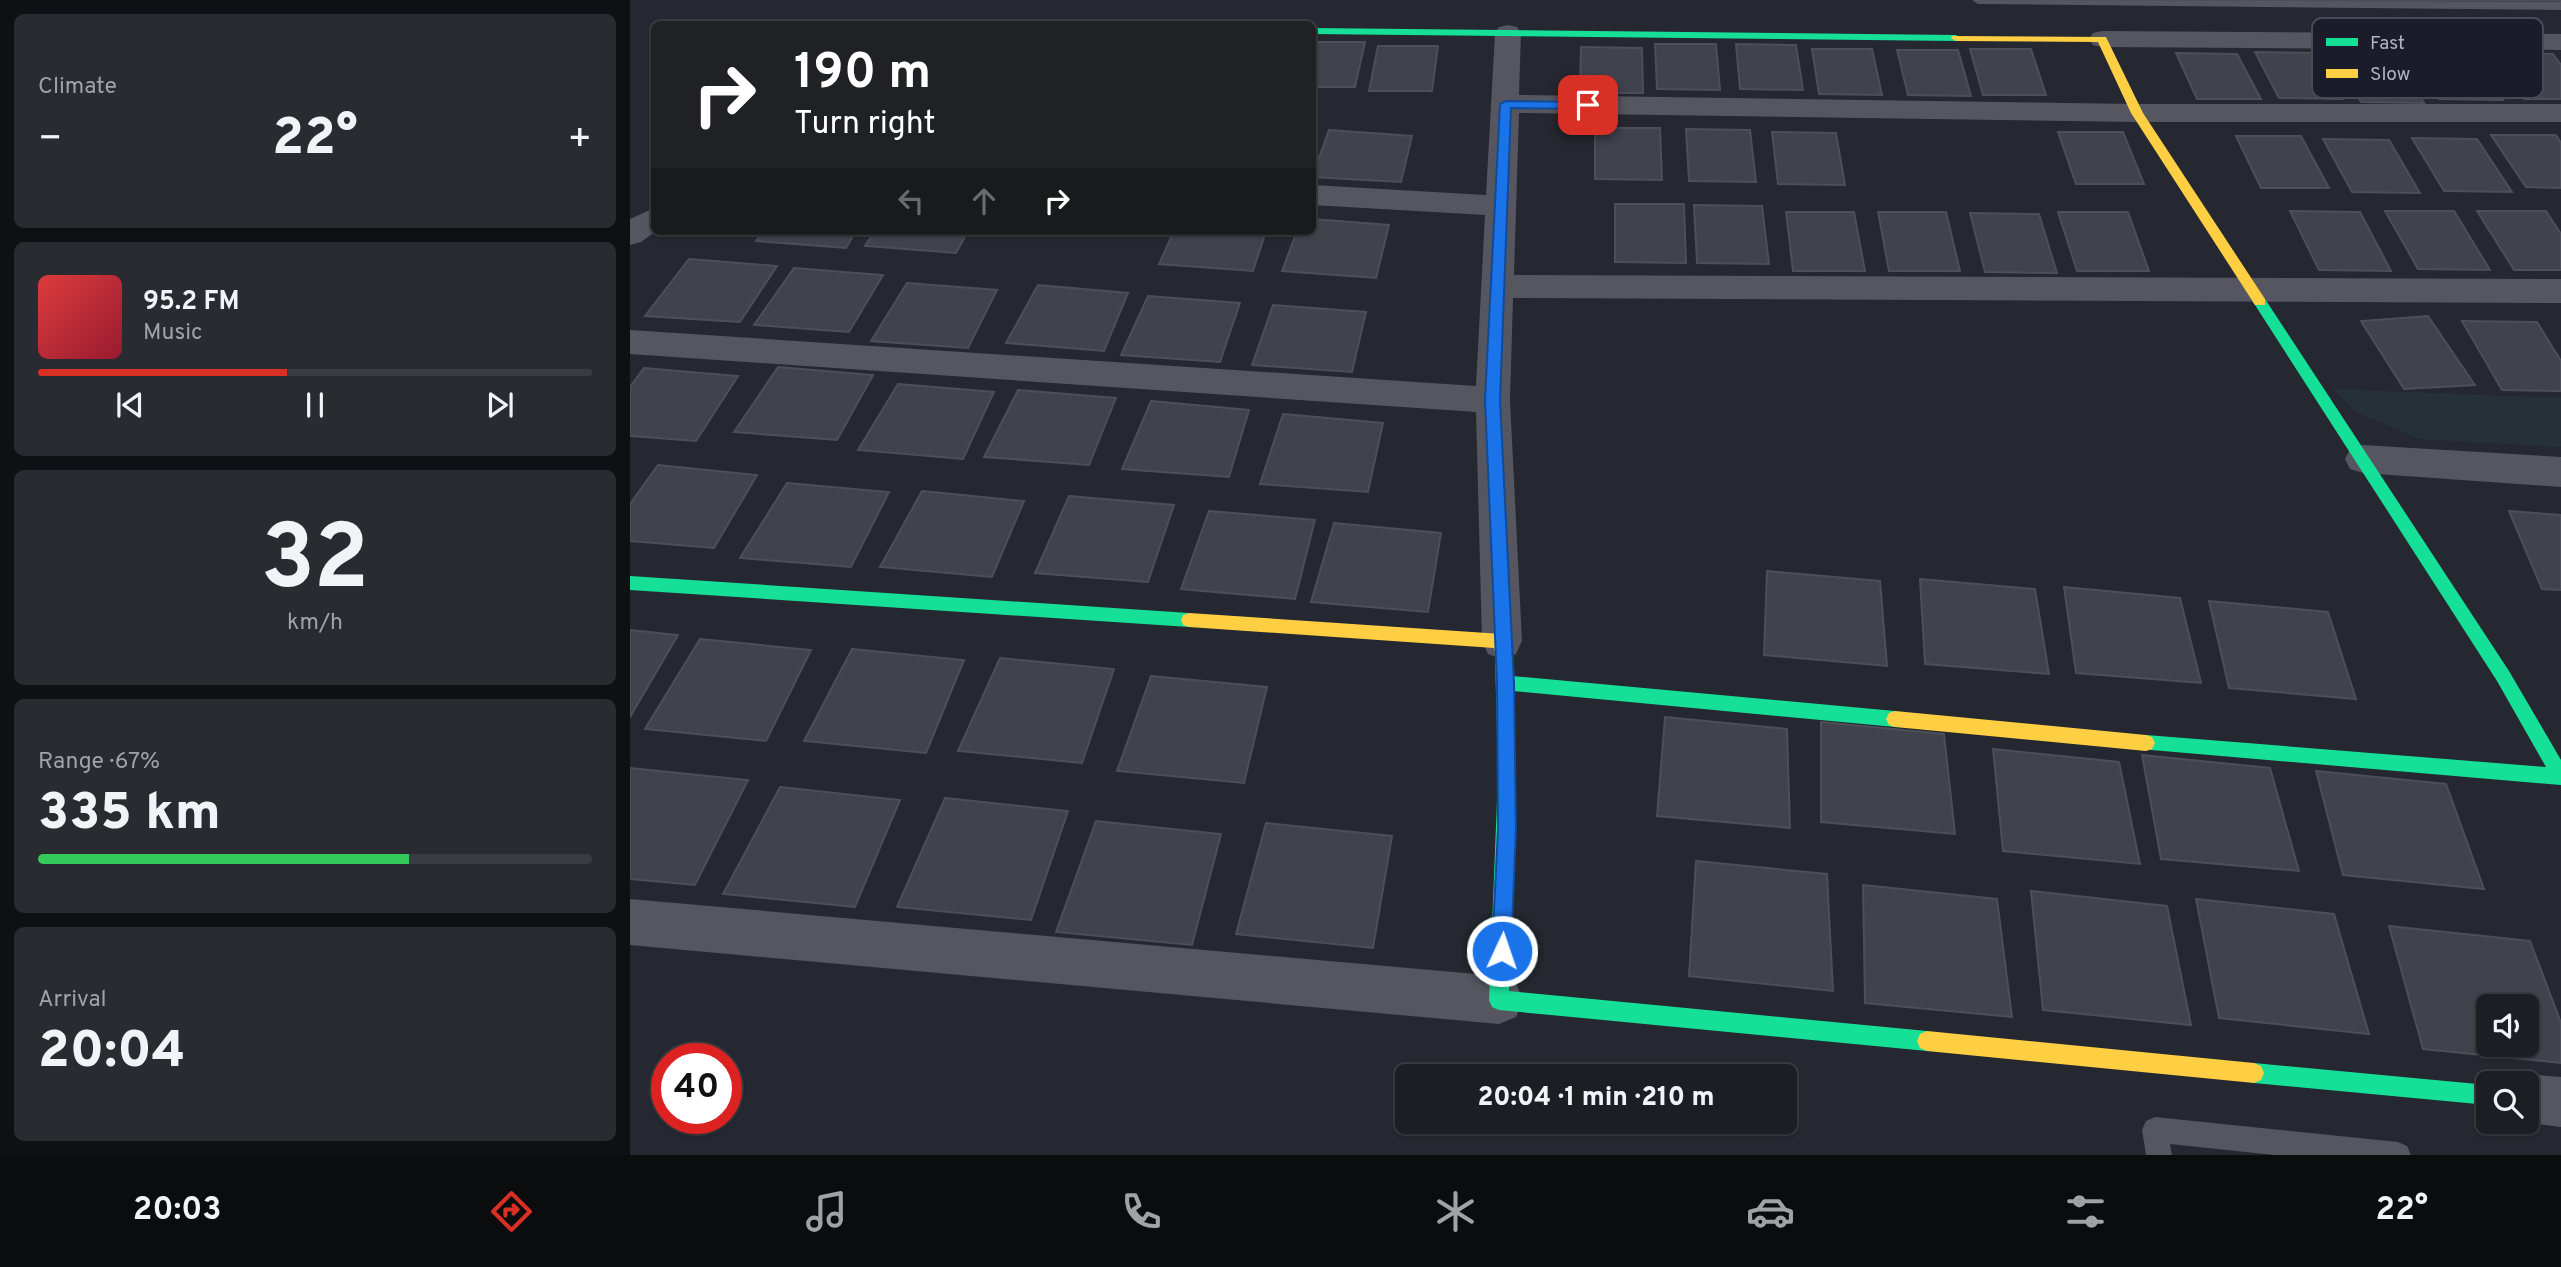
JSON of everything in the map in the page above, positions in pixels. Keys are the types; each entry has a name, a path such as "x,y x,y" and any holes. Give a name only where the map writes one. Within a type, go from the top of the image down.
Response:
{"street":[{"path":"1316,31 2312,40"},
{"path":"1499,1000 1507,829 1506,683 1493,400 1508,33"},
{"path":"2102,39 2137,113 2502,676 2561,777"},
{"path":"2543,42 2561,42"},
{"path":"1506,104 2137,113 2561,113"},
{"path":"1316,195 1501,206"},
{"path":"630,234 651,220"},
{"path":"1497,286 2561,291"},
{"path":"630,342 1493,400"},
{"path":"2362,460 2561,472"},
{"path":"630,583 1502,641"},
{"path":"1506,683 2265,754 2561,777"},
{"path":"630,922 1499,1000 2476,1094"},
{"path":"2539,1100 2561,1102"}],"lane":[{"path":"1978,0 2561,6"},
{"path":"2159,1155 2155,1130 2398,1155"}],"shaded area":[{"path":"2333,389 2561,398 2561,447 2419,439 2356,412"}],"building":[{"path":"1978,0 2561,0 2561,7"},
{"path":"1316,42 1365,42 1355,87 1316,87"},
{"path":"1655,44 1716,44 1720,90 1657,89"},
{"path":"1736,44 1796,45 1803,90 1740,89"},
{"path":"1378,46 1438,46 1432,91 1369,91"},
{"path":"1581,47 1642,48 1643,93 1580,93"},
{"path":"1812,49 1872,49 1882,95 1819,94"},
{"path":"1970,49 2031,49 2046,95 1983,95"},
{"path":"1897,50 1958,50 1971,96 1908,95"},
{"path":"2255,52 2312,53 2312,98 2342,99 2279,98"},
{"path":"2176,53 2237,54 2261,99 2197,99"},
{"path":"2543,54 2553,54 2561,65 2561,99 2524,99 2543,98"},
{"path":"2359,98 2421,98 2424,103 2361,102"},
{"path":"2502,98 2503,100 2439,99"},
{"path":"1595,128 1660,128 1662,180 1595,179"},
{"path":"1686,129 1750,130 1756,182 1689,181"},
{"path":"1329,130 1412,136 1401,182 1316,177 1316,166"},
{"path":"1772,132 1836,133 1845,185 1778,184"},
{"path":"2058,132 2123,132 2144,184 2076,184"},
{"path":"2491,135 2556,135 2561,143 2561,188 2526,187"},
{"path":"2236,136 2301,136 2329,188 2261,188"},
{"path":"2412,138 2477,139 2512,192 2444,191"},
{"path":"2323,139 2389,140 2420,193 2352,192"},
{"path":"1615,204 1684,204 1686,263 1615,262"},
{"path":"1694,205 1762,206 1769,264 1697,263"},
{"path":"2290,211 2360,212 2391,271 2319,270"},
{"path":"2385,211 2454,211 2490,270 2418,269"},
{"path":"2477,211 2546,211 2561,234 2561,270 2514,270"},
{"path":"1786,212 1854,212 1865,271 1793,271"},
{"path":"1878,212 1946,212 1960,271 1889,271"},
{"path":"2058,212 2128,212 2149,271 2077,271"},
{"path":"1970,213 2039,214 2057,273 1985,272"},
{"path":"1316,219 1389,225 1376,278 1282,271 1296,235 1316,235"},
{"path":"761,235 854,235 846,248 756,241"},
{"path":"872,235 966,235 956,253 865,246"},
{"path":"1172,235 1265,235 1253,271 1159,264"},
{"path":"689,259 777,266 740,322 645,316"},
{"path":"794,268 883,275 849,332 754,325"},
{"path":"907,283 997,290 968,348 871,341"},
{"path":"1038,285 1128,293 1104,351 1006,343"},
{"path":"1148,296 1240,303 1220,362 1121,355"},
{"path":"1273,305 1366,312 1352,372 1252,365"},
{"path":"2428,316 2475,385 2404,389 2361,321"},
{"path":"2462,321 2537,322 2561,361 2561,391 2502,390"},
{"path":"778,367 873,375 837,440 734,432"},
{"path":"644,368 738,376 696,441 630,436 630,387"},
{"path":"898,384 994,392 963,459 858,450"},
{"path":"1018,390 1116,398 1089,465 984,457"},
{"path":"1151,401 1249,410 1229,477 1122,469"},
{"path":"1283,414 1383,423 1368,492 1260,484"},
{"path":"658,465 757,475 714,548 630,541 630,504"},
{"path":"787,483 889,492 851,567 740,558"},
{"path":"922,491 1024,501 992,577 880,567"},
{"path":"1069,496 1174,505 1148,582 1035,573"},
{"path":"1209,511 1315,520 1295,599 1181,589"},
{"path":"2509,511 2561,515 2561,590 2542,589"},
{"path":"1334,523 1441,533 1428,612 1311,602"},
{"path":"1767,571 1880,581 1887,666 1764,655"},
{"path":"1920,579 2035,589 2049,674 1925,664"},
{"path":"2064,587 2180,598 2201,683 2076,673"},
{"path":"2209,601 2328,612 2356,699 2229,688"},
{"path":"630,630 678,635 630,717"},
{"path":"700,639 811,650 766,741 645,729"},
{"path":"852,649 964,660 926,753 804,741"},
{"path":"1000,658 1114,669 1082,763 958,751"},
{"path":"1151,676 1267,687 1244,783 1117,771"},
{"path":"1665,717 1787,729 1790,828 1657,816"},
{"path":"1821,722 1944,734 1955,834 1821,822"},
{"path":"1993,749 2119,762 2140,864 2003,851"},
{"path":"2142,755 2270,768 2299,871 2161,859"},
{"path":"630,768 748,780 695,885 630,879"},
{"path":"2316,771 2446,784 2484,889 2343,875"},
{"path":"780,787 900,800 855,907 723,894"},
{"path":"945,798 1068,811 1031,920 897,907"},
{"path":"1096,821 1221,834 1192,945 1056,932"},
{"path":"1266,823 1392,836 1373,948 1236,934"},
{"path":"1696,861 1827,874 1833,991 1689,976"},
{"path":"1863,885 1997,899 2012,1017 1865,1003"},
{"path":"2031,891 2167,906 2191,1025 2043,1010"},
{"path":"2196,899 2334,914 2369,1034 2219,1018"},
{"path":"2389,926 2530,941 2561,1023 2561,1063 2502,1057 2539,1057 2539,994 2476,994 2476,1054 2423,1049"}],"traffic: fast":[{"path":"1316,31 1956,38"},
{"path":"2146,743 2561,777 2503,676 2260,302"},
{"path":"630,583 1189,620"},
{"path":"1503,654 1507,776 1499,1000 1927,1041"},
{"path":"1506,683 1895,719"},
{"path":"2254,1073 2476,1094"}],"traffic: slow":[{"path":"1956,38 2102,39 2137,113 2260,302"},
{"path":"1189,620 1502,641 1503,654"},
{"path":"1895,719 2146,743"},
{"path":"1927,1041 2254,1073"}],"route":[{"path":"1502,951 1507,829 1506,683 1493,400 1506,104 1588,105"}]}
